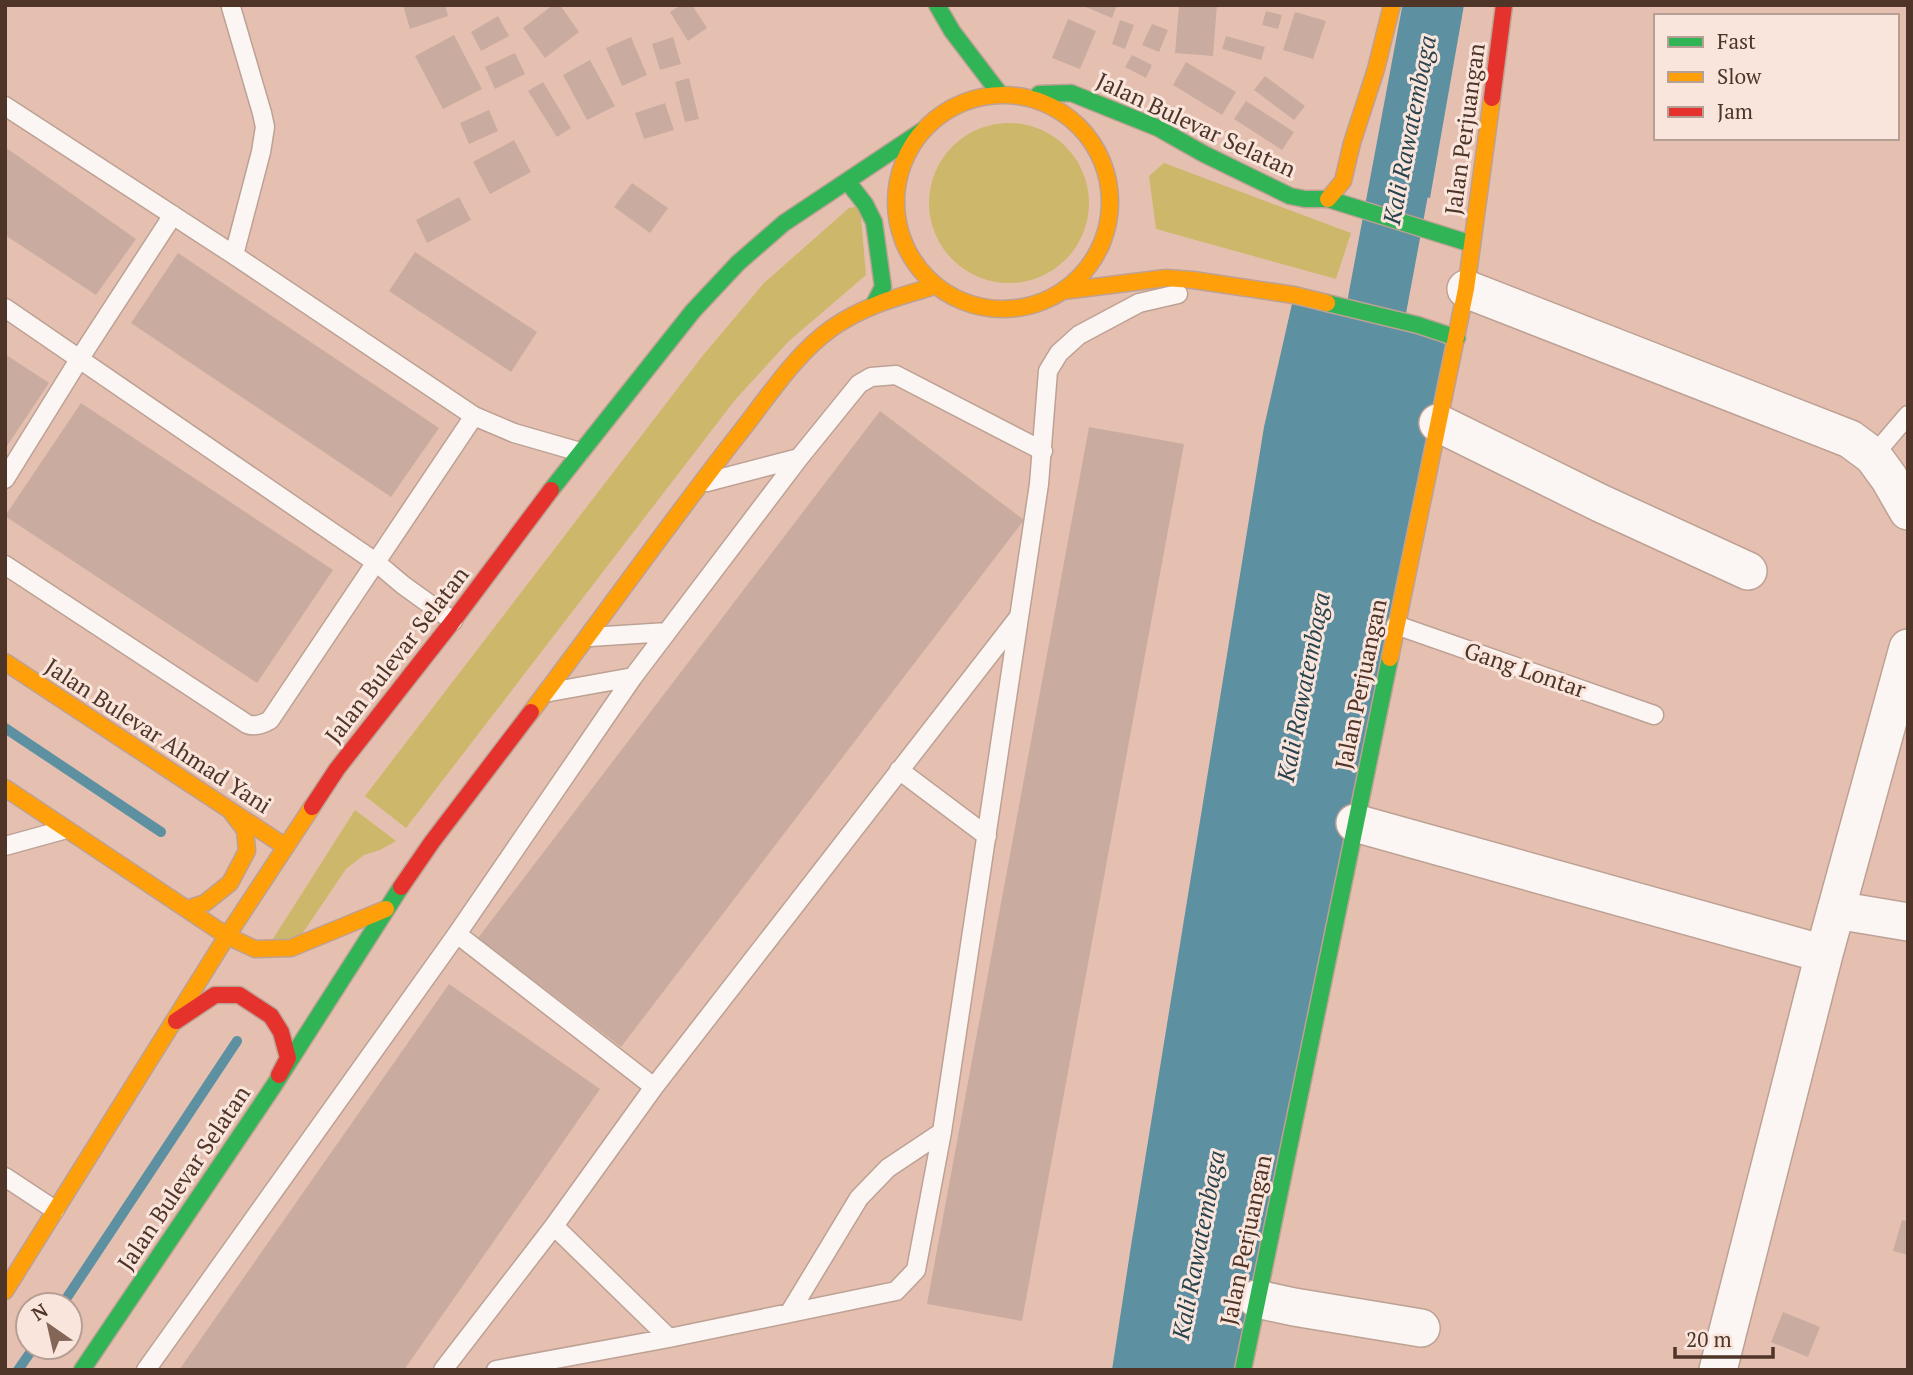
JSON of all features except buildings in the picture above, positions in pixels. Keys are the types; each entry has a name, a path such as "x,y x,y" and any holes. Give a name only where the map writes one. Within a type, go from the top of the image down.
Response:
{"main road":[{"path":"937,5 952,31 1000,94"},
{"path":"1328,199 1343,181 1352,143 1377,69 1392,5"},
{"name":"Jalan Perjuangan","path":"1243,1370 1437,423 1457,338 1504,5"},
{"name":"Jalan Bulevar Selatan","path":"1020,95 1072,93 1158,128 1226,166 1290,196 1328,199 1472,244"},
{"path":"1000,94 1020,95 1040,101 1066,115 1086,133 1105,168 1110,208 1107,228 1090,265 1063,290 1045,300 1019,308 995,309 963,302 935,286 922,273 903,243 895,209 899,174 911,146 922,131 959,104 1000,94"},
{"name":"Jalan Bulevar Selatan","path":"5,1291 169,1026 337,769 580,452 693,311 738,263 784,223 922,131"},
{"path":"847,181 865,204 874,222 883,287 874,304"},
{"path":"1063,290 1166,278 1222,284 1294,295 1418,325 1457,338"},
{"name":"Jalan Bulevar Selatan","path":"82,1370 273,1087 386,909 432,842 700,484 802,354 830,329 858,311 935,286"},
{"name":"Jalan Bulevar Ahmad Yani","path":"5,662 286,847"},
{"path":"5,788 227,936 255,949 291,948 386,909"},
{"path":"187,909 205,903 230,883 247,851 244,830 232,813"},
{"path":"169,1026 215,995 239,995 271,1016 281,1032 288,1058 273,1087"}],"street":[{"path":"1466,289 1850,439 1873,456 1908,511"},
{"path":"1437,423 1600,503 1748,571"},
{"path":"1718,1370 1824,954 1908,648"},
{"path":"1355,823 1824,954"},
{"path":"1836,911 1908,922"},
{"path":"1257,1299 1421,1328"}],"lane":[{"path":"230,7 265,127 234,255"},
{"path":"5,106 474,416 514,433 580,452"},
{"path":"5,479 173,215"},
{"path":"496,1370 669,1338 896,1291 916,1270 942,1132 1020,615 1043,451 1048,371 1059,354 1079,335 1139,303 1222,284"},
{"path":"5,308 377,563 453,621"},
{"path":"146,1370 457,934 633,677 799,458 859,384 871,377 896,376 1043,451"},
{"path":"1873,456 1908,415"},
{"path":"5,565 247,724 254,725 270,720 474,416"},
{"path":"700,484 799,458"},
{"path":"443,1370 554,1226 654,1087 1020,615"},
{"name":"Gang Lontar","path":"1396,625 1654,715"},
{"path":"588,637 667,632"},
{"path":"545,693 633,677"},
{"path":"899,770 987,836"},
{"path":"5,846 67,829"},
{"path":"457,934 654,1087"},
{"path":"790,1312 859,1198 888,1167 942,1132"},
{"path":"5,1177 55,1210"},
{"path":"554,1226 669,1338"}],"shaded area":[{"path":"1009,123 1040,129 1066,146 1083,172 1089,203 1083,234 1066,260 1040,277 1009,283 978,277 952,260 935,234 929,203 935,172 952,146 978,129"},
{"path":"1164,163 1351,233 1336,279 1156,229 1149,176"},
{"path":"860,206 866,275 789,341 735,400 406,828 365,796 704,354 764,283 849,208"},
{"path":"355,810 396,841 364,855 346,869 300,937 271,942"}],"water":[{"path":"1416,5 1464,5 1430,198 1375,185"},
{"path":"1294,295 1457,338 1243,1370 1112,1370 1264,427"}],"waterway":[{"name":"Kali Rawatembaga","path":"1364,375 1433,5"},
{"path":"5,728 161,832"},
{"path":"71,1291 237,1041"},
{"path":"18,1370 24,1361"}],"traffic: fast":[{"path":"937,5 952,31 1000,94"},
{"path":"1039,94 1071,93 1158,128 1290,196 1328,199 1472,244"},
{"path":"551,490 693,311 738,263 784,223 922,131"},
{"path":"847,181 865,204 874,222 883,287 874,304"},
{"path":"1327,303 1418,325 1457,338"},
{"path":"1243,1370 1390,658"},
{"path":"82,1370 273,1087 401,887"}],"traffic: slow":[{"path":"1328,199 1343,181 1392,5"},
{"path":"1003,95 1044,103 1079,126 1102,161 1110,202 1102,243 1079,278 1044,301 1003,309 962,301 927,278 904,243 896,202 904,161 927,126 962,103 1003,95"},
{"path":"1390,658 1466,289 1492,98"},
{"path":"1063,291 1166,278 1294,295 1327,303"},
{"path":"531,712 712,469 806,351 832,328 857,313 882,302 935,286"},
{"path":"5,662 286,847"},
{"path":"5,788 227,936 255,949 291,948 386,909"},
{"path":"5,1291 227,936 312,807"},
{"path":"187,909 205,903 230,883 247,851 245,830 232,813"}],"traffic: jam":[{"path":"1492,98 1504,5"},
{"path":"312,807 337,769 551,490"},
{"path":"401,887 531,712"},
{"path":"176,1021 215,995 239,995 271,1016 281,1032 288,1058 279,1075"}]}
